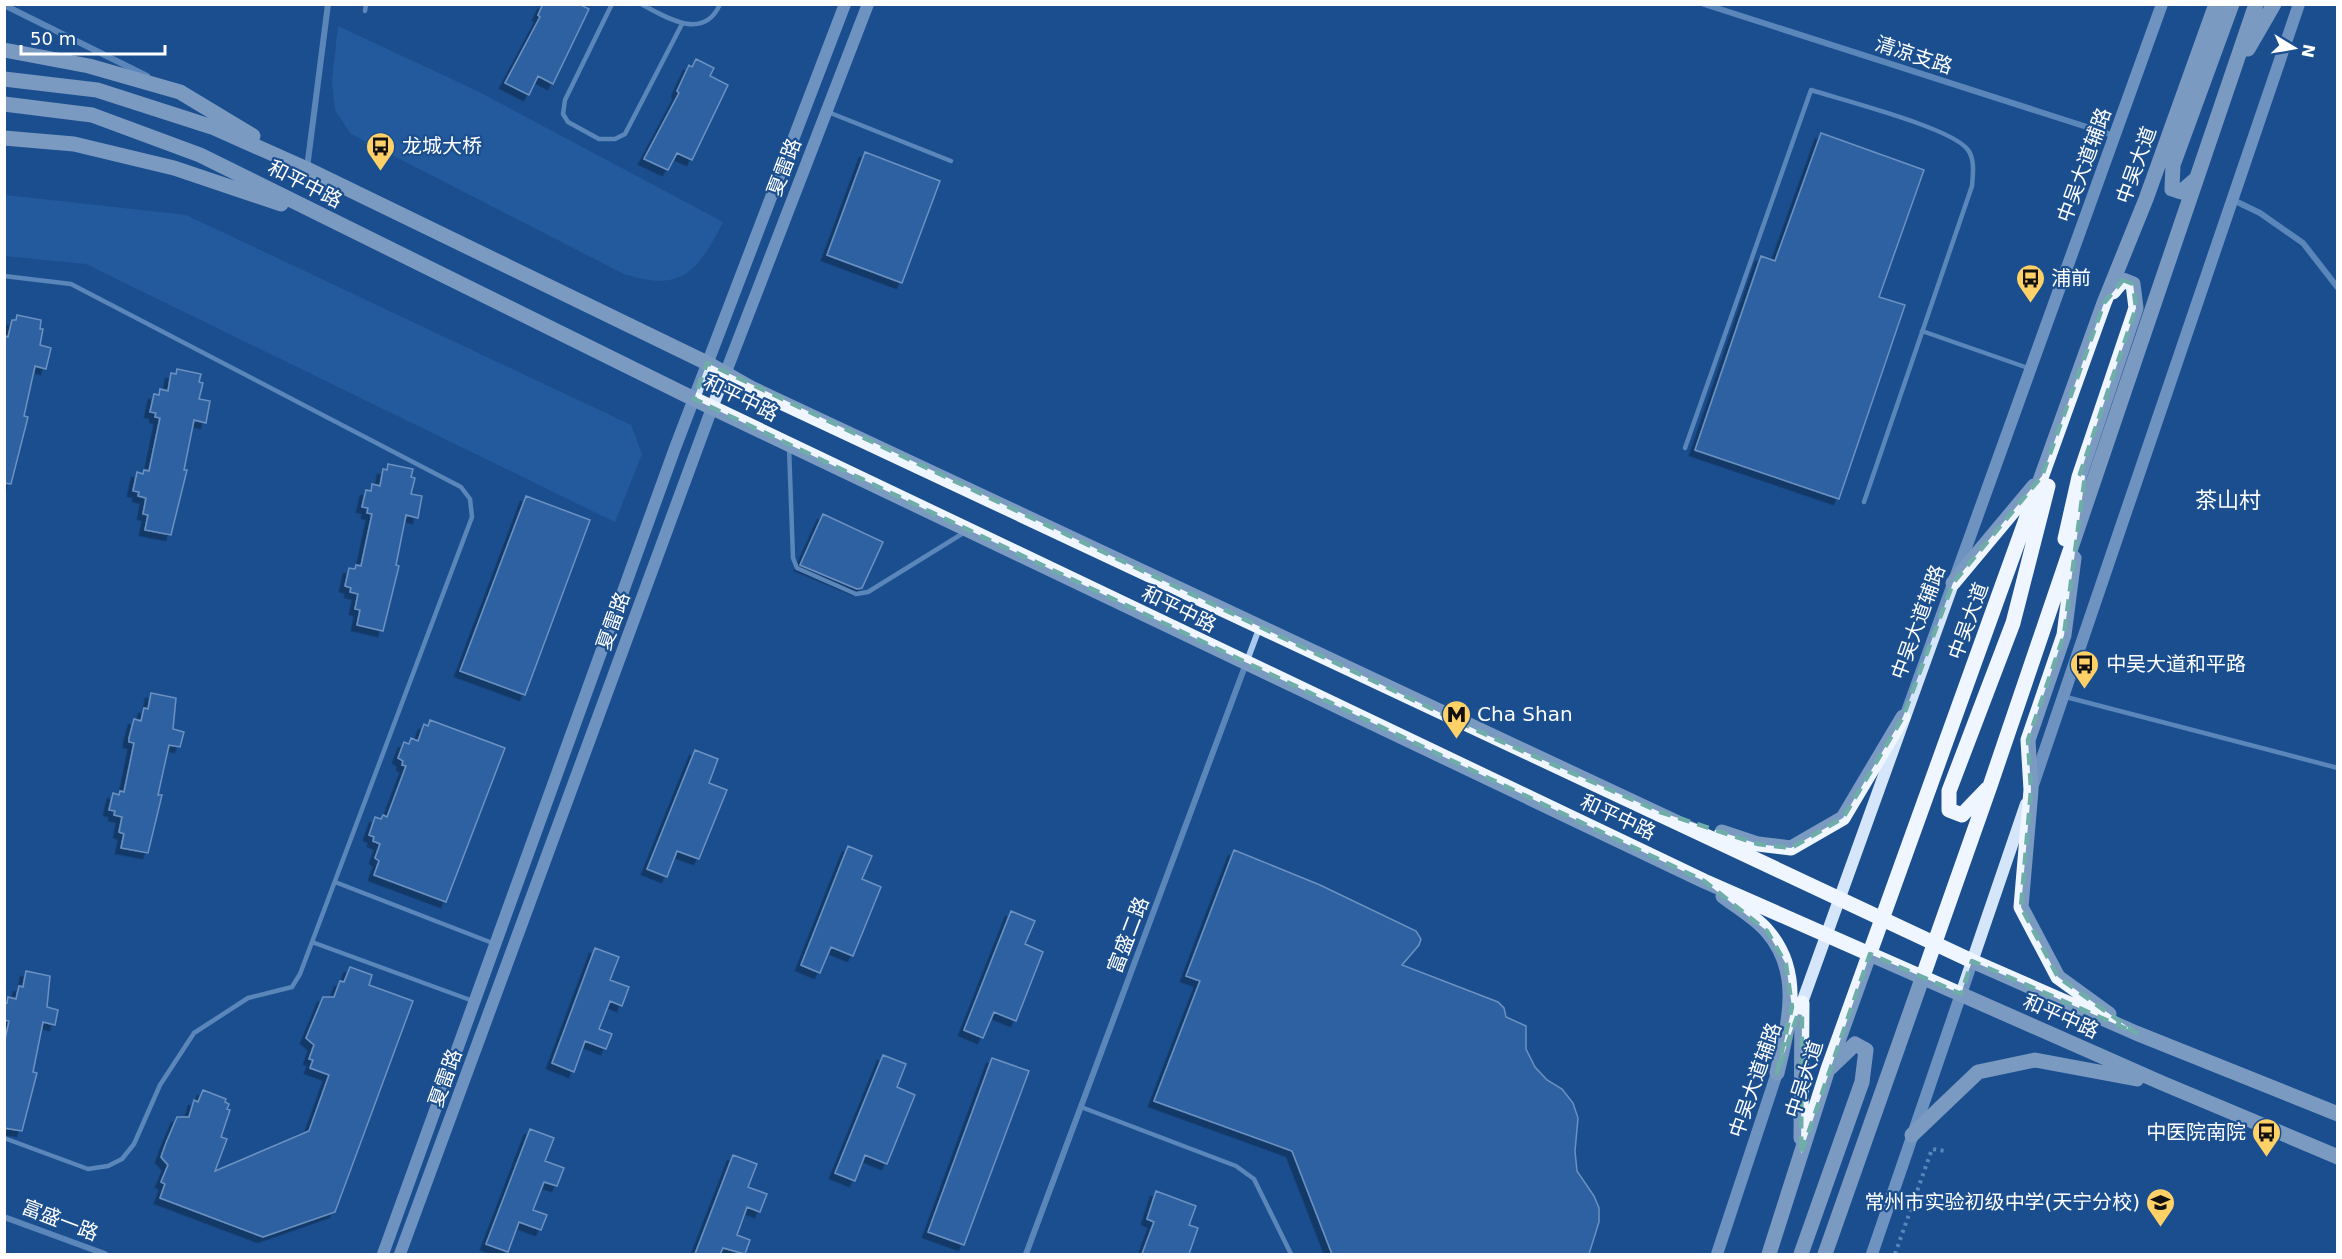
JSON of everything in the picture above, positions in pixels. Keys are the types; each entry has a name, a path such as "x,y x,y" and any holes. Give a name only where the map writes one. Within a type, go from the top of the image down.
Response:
{"main road":[{"name":"夏雷路","path":"383,1254 707,363 844,4"},
{"name":"夏雷路","path":"400,1254 712,408 868,4"},
{"name":"中吴大道辅路","path":"1717,1254 1777,1073 1903,717 2162,4"},
{"name":"中吴大道","path":"1769,1254 1828,1069 2104,303 2146,199 2216,4"},
{"path":"2198,177 2181,192 2172,189 2173,165 2232,4"},
{"path":"1825,1254 1990,786 2256,4"},
{"path":"2231,78 2274,4"},
{"path":"1872,1254 2299,4"},
{"path":"4,50 89,66 180,92 307,169"},
{"name":"和平中路","path":"4,79 97,90 212,127 307,169 707,363 725,374 1490,736 1660,812 1972,961 2136,1033 2337,1114"},
{"name":"和平中路","path":"4,104 92,115 200,155 712,408 1704,881 2162,1083 2337,1157"},
{"path":"4,138 74,144 174,168 333,222"},
{"path":"2046,621 2079,477 2136,308 2133,284 2123,280 2104,303"},
{"path":"1990,786 1962,815 1949,810 1949,791 2013,623 2066,413"},
{"path":"1953,583 2042,476"},
{"path":"2079,524 2064,634 2028,740 2031,790 2021,907 2058,977 2136,1033"},
{"path":"1660,812 1758,844 1791,848 1843,818 1903,717"},
{"path":"1704,881 1767,931 1786,964 1792,1007 1777,1073"},
{"path":"1801,1154 1802,1003"},
{"path":"1802,1254 1862,1082 1866,1050 1855,1044 1828,1069"},
{"path":"1912,1135 1978,1072 2034,1060 2162,1083"}],"street":[{"path":"307,169 328,4"},
{"name":"清凉支路","path":"1704,4 2115,136"},
{"path":"4,5 180,92"},
{"path":"2233,200 2260,213 2303,243 2337,288"},
{"name":"富盛二路","path":"1026,1254 1260,626"},
{"name":"富盛一路","path":"4,1217 105,1254"}],"lane":[{"path":"365,11 366,4"},
{"path":"612,4 565,100 563,114 568,122 599,139 615,139 625,134 682,24"},
{"path":"641,4 682,24 706,22 720,4"},
{"path":"1685,448 1811,90 1948,135 1968,150 1973,169 1972,186 1864,502"},
{"path":"827,111 951,160"},
{"path":"4,276 71,284 461,487 470,500 472,517 335,882 292,987 248,999 194,1034 160,1085 134,1144 122,1159 108,1166 88,1169 4,1138"},
{"path":"1922,332 2031,368"},
{"path":"789,444 793,558 797,568 856,594 868,592 968,530"},
{"path":"2063,696 2337,768"},
{"path":"335,882 495,944"},
{"path":"312,942 474,1002"},
{"path":"1081,1107 1236,1166 1254,1179 1291,1254"}],"path":[{"path":"1895,1254 1932,1149 1946,1151"}],"highlighted area":[{"path":"2123,280 2133,284 2136,308 2080,474 2085,476 2064,635 2028,740 2031,790 2021,907 2058,977 2136,1033 1972,961 1961,994 1870,954 1801,1154 1802,1015 1798,1014 1777,1073 1792,1007 1786,964 1767,931 1704,881 694,399 707,363 1489,736 1660,812 1758,844 1791,848 1843,818 1903,717 1953,583 2042,476 2104,303"}],"shaded area":[{"path":"338,26 477,91 723,222 714,239 696,265 686,274 674,279 660,281 624,274 351,134 335,110 332,81"},
{"path":"5,195 186,215 631,425 642,454 615,522 86,264 5,256"}],"building":[{"path":"543,4 579,4 589,9 553,84 538,76 529,95 505,83 540,17 538,15"},
{"path":"696,59 714,68 710,76 728,85 692,160 677,153 668,170 644,159 679,93 677,91 689,65 692,67"},
{"path":"1821,133 1924,170 1879,297 1905,305 1839,499 1695,450 1761,256 1775,261"},
{"path":"865,152 940,181 902,283 827,255"},
{"path":"17,315 41,320 40,329 43,329 40,345 51,348 46,369 35,366 24,416 28,417 11,484 4,483 4,336 8,337 12,320 16,320"},
{"path":"177,369 201,374 199,382 203,383 199,399 210,401 206,423 194,420 184,470 187,470 171,535 145,530 148,515 143,514 146,498 138,496 139,492 133,491 137,472 143,474 144,470 149,471 160,418 155,417 156,413 150,412 154,394 159,395 160,389 168,391 171,373 176,374"},
{"path":"388,464 413,469 411,477 415,478 411,494 422,496 418,518 406,515 396,565 399,566 383,631 357,625 360,610 355,609 358,594 350,592 351,588 345,586 349,568 355,569 356,565 361,566 372,514 367,513 368,508 362,507 366,490 371,491 372,484 380,486 383,469 387,470"},
{"path":"526,496 590,520 525,695 460,671"},
{"path":"823,514 883,542 862,588 857,589 800,565"},
{"path":"151,693 176,698 173,729 184,732 180,747 169,745 158,795 162,795 148,853 121,848 124,834 119,832 122,817 114,815 115,811 109,810 113,793 119,795 120,791 124,792 134,743 129,742 129,738 134,719 141,721 144,708 148,709"},
{"path":"430,720 505,748 446,902 374,875 379,861 375,858 380,844 373,841 374,837 369,835 375,817 381,819 383,815 387,817 406,766 402,765 403,761 398,758 404,742 409,744 411,738 418,741 424,724 428,726"},
{"path":"695,750 718,759 709,783 727,790 699,859 677,851 667,877 647,869"},
{"path":"848,846 872,856 862,879 881,887 853,956 831,947 820,973 801,965"},
{"path":"1234,850 1320,885 1416,931 1421,939 1419,945 1402,965 1498,1002 1504,1008 1506,1017 1526,1026 1526,1049 1535,1067 1547,1080 1562,1089 1573,1103 1578,1118 1575,1151 1577,1171 1594,1196 1599,1208 1599,1222 1589,1254 1332,1254 1292,1151 1154,1101 1200,981 1186,976"},
{"path":"1011,911 1035,921 1025,944 1043,952 1016,1021 994,1012 983,1038 964,1030"},
{"path":"595,948 619,957 610,980 629,987 622,1006 610,1001 599,1029 612,1034 606,1049 585,1041 574,1072 552,1063"},
{"path":"350,967 372,975 369,985 413,1001 335,1212 263,1237 160,1198 165,1184 161,1182 168,1165 161,1157 166,1143 177,1117 189,1117 194,1100 198,1102 203,1090 226,1099 225,1102 229,1104 227,1109 230,1110 221,1137 227,1139 215,1171 309,1131 329,1075 310,1068 313,1060 309,1059 314,1045 306,1038 323,997 334,997 340,981 344,982"},
{"path":"26,971 50,976 47,1007 58,1010 55,1025 43,1022 33,1072 37,1073 22,1131 4,1128 4,1044 9,1021 4,1020 4,1002 7,1003 8,997 16,999 19,986 23,987"},
{"path":"883,1055 906,1064 897,1087 915,1095 887,1164 865,1155 855,1181 835,1173"},
{"path":"992,1058 1029,1071 964,1245 928,1232"},
{"path":"530,1129 554,1138 545,1161 564,1168 557,1186 544,1182 533,1210 547,1215 541,1230 519,1222 508,1252 486,1244"},
{"path":"733,1155 757,1164 748,1187 767,1194 760,1212 747,1207 737,1235 750,1240 745,1254 723,1248 720,1254 695,1254"},
{"path":"1156,1191 1196,1206 1189,1225 1198,1228 1189,1254 1142,1254 1154,1222 1147,1219"}],"place":[{"name":"龙城大桥","path":"381,172"},
{"name":"浦前","path":"2030,304"},
{"name":"中吴大道和平路","path":"2085,690"},
{"name":"Cha Shan","path":"1456,740"},
{"name":"中医院南院","path":"2267,1158"},
{"name":"常州市实验初级中学(天宁分校)","path":"2161,1228"}],"district":[{"name":"茶山村","path":"2228,500"}]}
